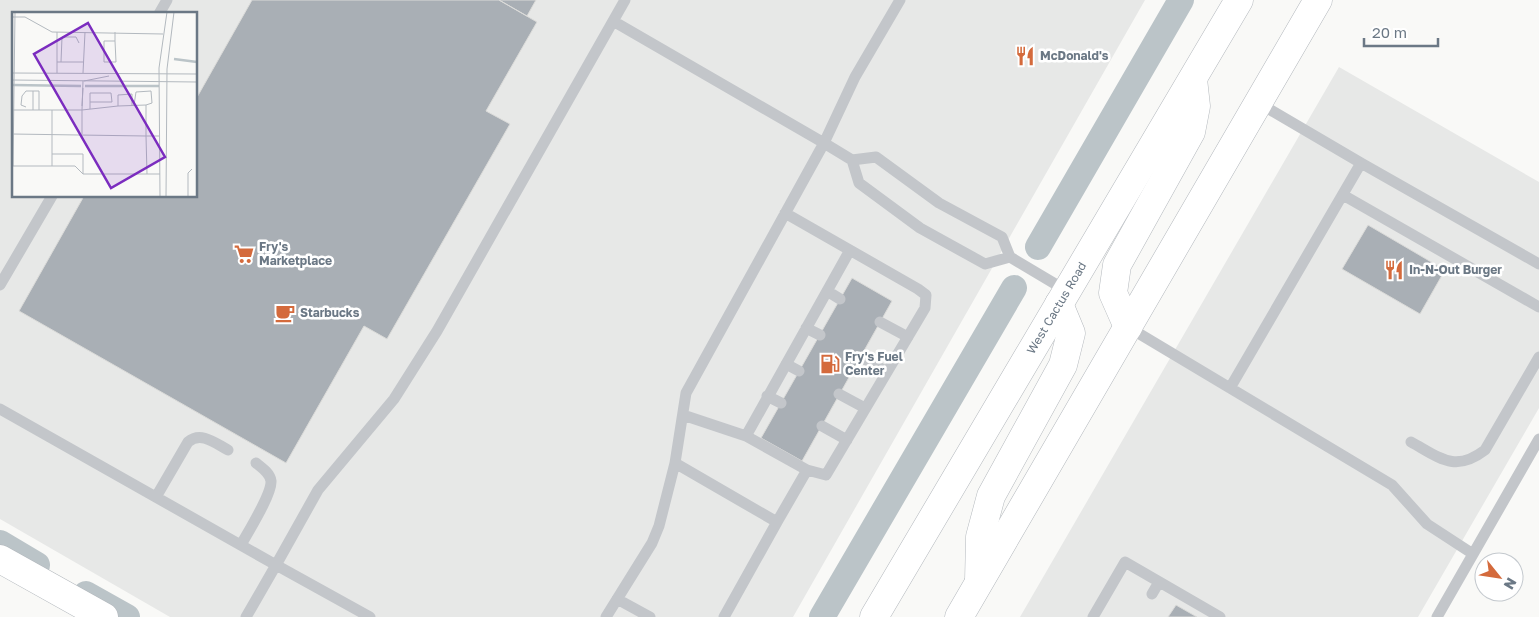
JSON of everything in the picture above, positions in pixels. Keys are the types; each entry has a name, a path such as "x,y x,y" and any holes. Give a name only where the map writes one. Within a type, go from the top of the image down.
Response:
{"main road":[{"name":"West Cactus Road","path":"874,617 1239,0"},
{"path":"959,617 1318,0"},
{"path":"1128,327 1113,293 1117,265 1191,132 1196,106 1193,79"},
{"path":"979,582 980,537 991,496 1063,364 1071,332 1063,297"},
{"path":"0,560 104,617"}],"lane":[{"path":"160,12 167,0"},
{"path":"246,617 318,490 394,399 437,331 625,0"},
{"path":"606,617 652,543 659,526 675,463 686,393 824,143 855,77 900,0"},
{"path":"613,21 852,160 876,157 939,203 1002,237 1010,257 1063,297"},
{"path":"1257,102 1539,264"},
{"path":"852,160 859,183 920,228 985,264 1010,257"},
{"path":"1230,388 1361,163"},
{"path":"1343,194 1539,307"},
{"path":"0,285 51,198"},
{"path":"682,415 746,436 807,470 826,475 925,308 926,295 785,213"},
{"path":"746,436 850,250"},
{"path":"826,291 840,299"},
{"path":"880,322 908,337"},
{"path":"1128,327 1392,485 1428,524 1473,554"},
{"path":"806,328 820,335"},
{"path":"861,357 887,372"},
{"path":"1411,442 1457,463 1471,460 1485,450 1539,357"},
{"path":"786,364 799,371"},
{"path":"839,394 865,408"},
{"path":"768,396 781,403"},
{"path":"0,409 370,617"},
{"path":"822,426 847,440"},
{"path":"156,497 188,442 193,438 201,436 228,450"},
{"path":"1437,617 1539,439"},
{"path":"241,545 268,491 271,480 266,471 256,463"},
{"path":"675,463 777,522"},
{"path":"724,617 807,470"},
{"path":"1093,617 1126,562 1220,617"},
{"path":"1152,594 1159,582"},
{"path":"617,599 650,617"}],"shaded area":[{"path":"0,0 1145,0 793,617 170,617 0,519"},
{"path":"1339,67 1539,182 1539,408 1418,617 1020,617"}],"building":[{"name":"Fry's Marketplace","path":"252,0 499,0 537,22 486,111 510,124 387,339 364,326 286,463 19,311 83,198 198,198 198,95"},
{"path":"499,0 536,0 527,16"},
{"path":"1368,225 1445,270 1420,314 1342,269"},
{"name":"Fry's Fuel Center","path":"852,278 892,301 802,461 761,438"},
{"path":"1176,605 1197,617 1168,617"}],"waterway":[{"path":"1038,247 1181,0"},
{"path":"822,617 1014,288"},
{"path":"0,543 37,565"},
{"path":"86,594 127,617"}],"place":[{"name":"McDonald's","path":"1025,56"},
{"name":"Fry's Marketplace","path":"244,254"},
{"name":"In-N-Out Burger","path":"1394,270"},
{"name":"Starbucks","path":"285,313"},
{"name":"Fry's Fuel Center","path":"830,364"}]}
